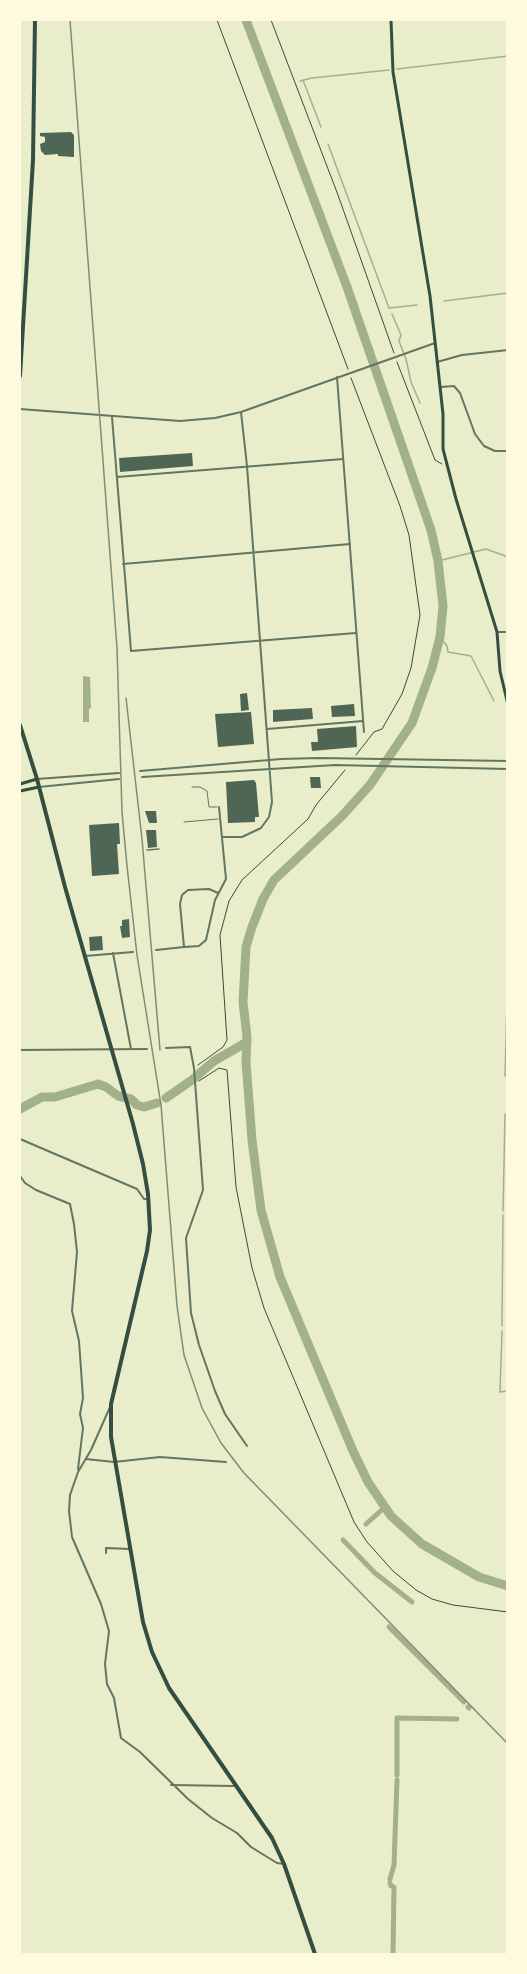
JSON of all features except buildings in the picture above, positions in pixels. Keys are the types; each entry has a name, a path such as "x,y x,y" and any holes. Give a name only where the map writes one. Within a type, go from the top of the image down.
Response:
{"highway":[{"path":"20,376 33,160 35,20"},
{"path":"20,725 127,1104 143,1164 148,1199 150,1230 147,1251 111,1404 114,1462 143,1622 159,1669 169,1688 272,1838 284,1864 315,1954"}],"main road":[{"path":"391,20 393,72 423,250 435,343 443,414 443,448 497,632 500,671 507,704"},
{"path":"20,784 37,779"},
{"path":"20,791 39,787"}],"street":[{"path":"20,263 27,264"},
{"path":"20,410 180,421 215,418 241,412 435,343"},
{"path":"437,362 462,355 507,350"},
{"path":"337,377 364,732"},
{"path":"440,387 454,386 460,393 475,434 484,446 495,451 507,451"},
{"path":"223,837 249,835 261,828 266,823 272,807 261,640 241,412"},
{"path":"112,417 131,651 356,633"},
{"path":"117,477 343,459"},
{"path":"123,564 350,544"},
{"path":"497,632 507,632"},
{"path":"267,729 363,721"},
{"path":"140,771 319,758 507,761"},
{"path":"142,777 343,765 507,769"},
{"path":"37,779 120,773"},
{"path":"39,787 119,779"},
{"path":"156,950 199,946 206,940 210,915 226,879 219,807"},
{"path":"147,850 159,849"},
{"path":"184,947 180,904 182,895 188,890 199,889 209,889 218,893"},
{"path":"85,956 133,951"},
{"path":"113,953 131,1049"},
{"path":"166,1048 190,1047 194,1068 202,1190 186,1239 191,1313 215,1391 225,1414 247,1446"},
{"path":"20,1050 147,1049"},
{"path":"20,1139 136,1190 144,1199 148,1199"},
{"path":"20,1176 25,1183 36,1190 70,1204 74,1224 77,1252 72,1311 79,1341 83,1398 80,1414 83,1428 78,1472"},
{"path":"111,1404 78,1472 70,1495 72,1537 109,1631 105,1664 107,1684 114,1698 120,1738 140,1752 171,1785 212,1818 237,1833 251,1847 277,1863 284,1864"},
{"path":"86,1459 114,1462 160,1457 226,1462"},
{"path":"106,1553 106,1548 130,1549"},
{"path":"171,1785 237,1786"}],"lane":[{"path":"192,787 204,788 208,794 209,807 219,807"},
{"path":"184,822 220,819"}],"path":[{"path":"217,20 403,516 414,564 420,615 411,668 402,694 382,729 374,732 355,757"},
{"path":"271,20 435,460 448,469"},
{"path":"194,1068 223,1047 227,1040 220,935 229,901 242,880 308,819 348,766"},
{"path":"195,1084 219,1068 227,1070 231,1153 252,1268 264,1308 354,1522 367,1542 393,1571 416,1590 432,1599 453,1605 507,1612"}],"shaded area":[{"path":"83,676 90,677 89,722 83,722"}],"waterway":[{"path":"246,20 347,287 431,530 438,561 443,606 440,637 432,668 412,723 370,785 342,816 274,880 263,899 252,927 246,947 243,1002 252,1140 261,1210 280,1277 368,1482 391,1516 422,1544 479,1577 508,1586"},
{"path":"397,69 508,56"},
{"path":"300,81 389,70"},
{"path":"303,80 321,127"},
{"path":"328,144 389,308 417,305"},
{"path":"444,301 508,293"},
{"path":"392,314 401,335 399,341 420,403"},
{"path":"438,561 486,549 508,557"},
{"path":"440,637 447,646 448,652 471,656 494,701"},
{"path":"507,961 508,911"},
{"path":"505,1076 507,1002"},
{"path":"166,1098 214,1061 247,1042"},
{"path":"20,1109 42,1097 55,1097 98,1084 118,1096 131,1099 137,1105 144,1107 157,1103"},
{"path":"503,1211 505,1114"},
{"path":"502,1326 503,1215"},
{"path":"502,1331 500,1392 508,1391"},
{"path":"366,1524 385,1507"},
{"path":"343,1540 375,1573 412,1602"},
{"path":"389,1627 464,1702"},
{"path":"397,1775 397,1718 457,1719"},
{"path":"390,1879 394,1865 397,1780"},
{"path":"390,1883 394,1887 393,1954"}],"railway":[{"path":"70,20 117,648 122,812 137,955 161,1105 177,1306 184,1355 202,1408 221,1443 244,1473 508,1744"},
{"path":"126,698 142,839 160,1050"}]}
